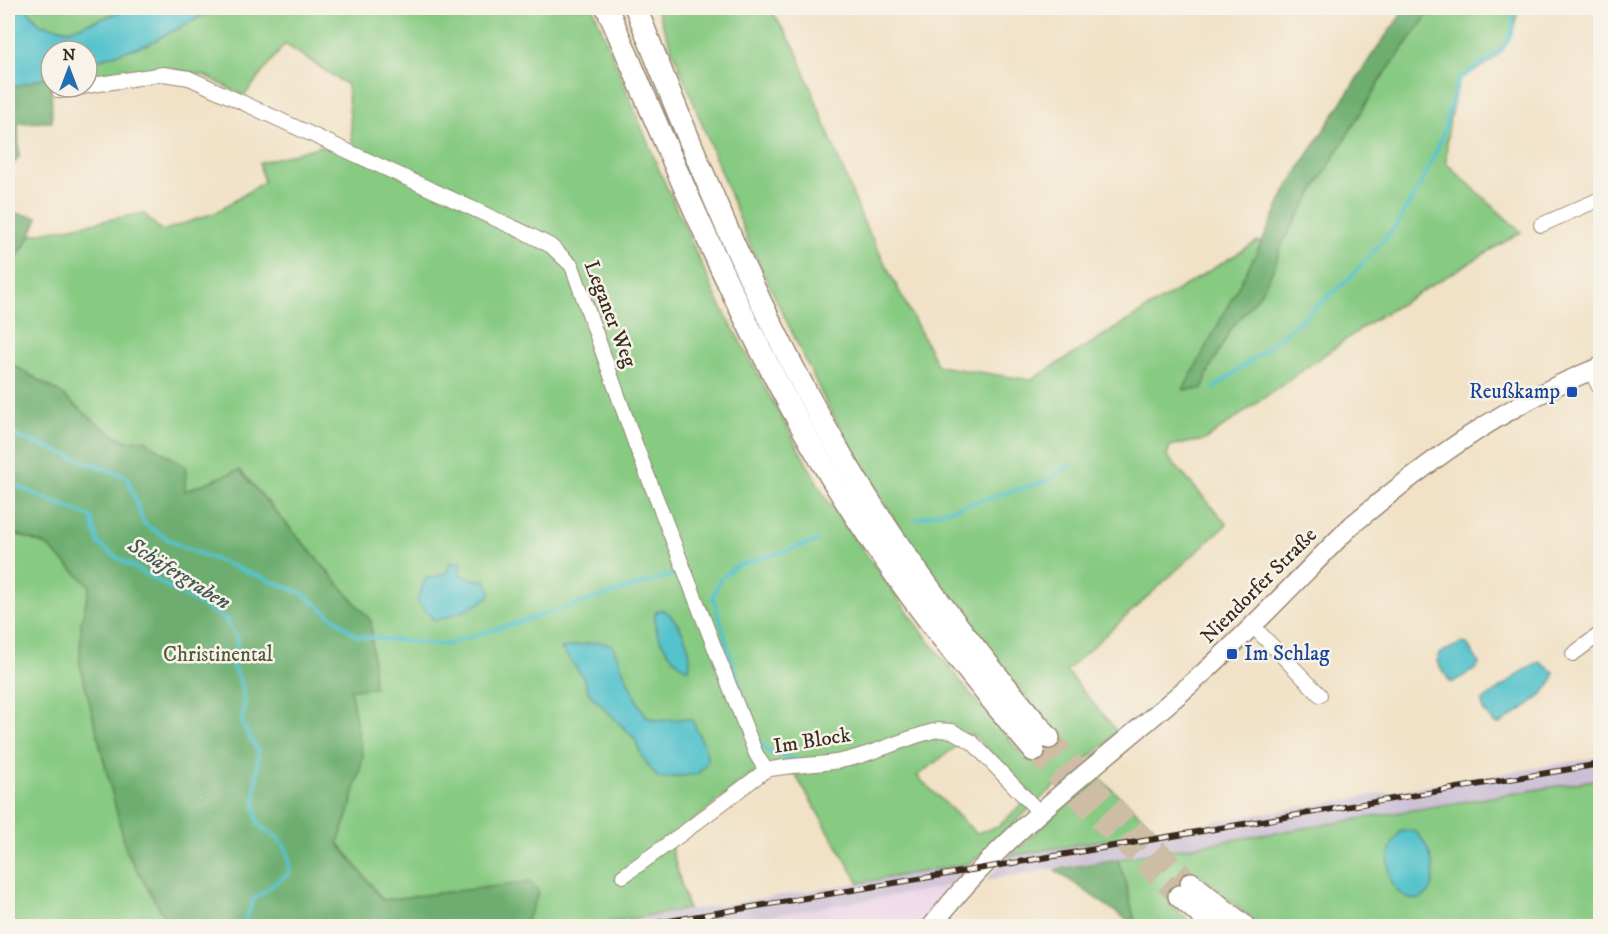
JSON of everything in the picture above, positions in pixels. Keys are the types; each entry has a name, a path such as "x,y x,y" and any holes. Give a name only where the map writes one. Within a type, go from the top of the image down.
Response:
{"highway":[{"path":"607,8 737,304 813,448 852,512 914,601 960,661 1041,745 930,591 876,510 831,436 757,296 709,189 636,8"},
{"path":"1214,927 1185,889 1244,927"}],"main road":[{"name":"Niendorfer Straße","path":"932,927 949,904 1040,813 1202,675 1352,525 1447,450 1508,411 1561,383 1596,369"}],"street":[{"name":"Leganer Weg","path":"99,85 163,74 189,78 528,234 551,246 572,266 640,457 756,754 766,770"},
{"path":"1541,225 1600,199"},
{"path":"1596,369 1600,389"},
{"path":"1252,625 1320,695"},
{"path":"1573,654 1600,634"},
{"name":"Im Block","path":"624,876 766,770 782,766 817,765 844,760 938,730 952,731 972,742 1040,813"}],"shaded area":[{"path":"1600,757 1600,779 986,880 1009,856"},
{"path":"971,863 946,887 709,926 588,926 859,883"},
{"path":"946,887 922,926 709,926"}],"green space":[{"path":"26,8 132,8 69,30 40,24"},
{"path":"217,8 593,8 659,170 717,299 825,497 926,637 976,701 1027,760 1058,733 1025,696 925,572 827,405 749,243 656,8 770,8 795,48 863,221 938,366 1031,380 1258,241 1261,244 1184,389 1202,388 1231,329 1260,294 1275,266 1282,243 1383,76 1433,8 1518,8 1512,35 1501,52 1460,79 1450,120 1446,163 1521,232 1372,321 1205,440 1170,446 1167,456 1227,524 1066,671 1118,733 1038,801 971,863 859,883 795,774 779,771 748,777 669,840 688,909 588,926 495,926 526,922 538,892 531,882 383,900 338,842 348,816 363,758 350,689 374,688 371,621 240,470 185,491 145,440 126,441 103,428 59,392 8,362 8,272 31,235 143,213 162,231 217,212 264,182 259,163 321,146 353,150 347,85 285,44 244,96 206,76 167,68 99,77 99,59 148,44","holes":["973,734 1031,795 998,827 976,833 917,776"]},
{"path":"1406,8 1433,8 1383,76 1282,243 1275,266 1260,294 1231,329 1210,368 1202,389 1183,390 1261,244 1288,186 1372,55"},
{"path":"39,79 39,99 52,99 52,122 18,123 19,157 8,170 8,89"},
{"path":"8,212 38,217 31,235 8,272"},
{"name":"Christinental","path":"8,362 59,392 103,428 126,441 144,440 186,467 185,491 239,470 371,621 374,688 350,689 363,758 348,816 338,843 383,900 531,882 539,892 526,922 495,926 170,926 127,853 80,664 81,623 90,586 46,545 8,531"},
{"path":"8,531 46,545 90,586 81,623 80,664 127,853 170,926 8,926"},
{"path":"1097,776 1158,831 1009,856"},
{"path":"1600,779 1600,926 1260,926 1199,874 1170,905 1196,926 1136,926 1125,880 1117,859"},
{"path":"1117,859 1125,880 1136,926 1055,870"}],"water":[{"path":"8,8 26,8 40,24 69,30 132,8 217,8 148,44 99,59 99,39 39,39 39,79 8,89"},
{"path":"450,563 462,563 460,575 486,580 491,592 474,606 435,621 417,601 426,578 434,578 447,572"},
{"path":"662,609 674,620 684,635 689,653 689,669 669,654 659,636 655,619 656,612"},
{"path":"598,642 612,645 635,698 646,715 656,720 692,720 705,748 708,761 698,774 659,779 642,757 635,739 589,693 583,677 561,648"},
{"path":"1462,643 1467,644 1479,663 1476,669 1451,683 1437,662 1440,653"},
{"path":"1539,662 1554,672 1548,687 1525,708 1500,724 1495,724 1483,710 1482,701"},
{"path":"1401,831 1415,831 1425,844 1432,863 1434,878 1430,891 1418,899 1405,897 1396,889 1391,879 1389,854 1392,844"}],"waterway":[{"path":"1214,388 1261,353 1349,279 1395,227 1421,184 1442,138 1459,79 1500,51 1507,42 1512,31 1514,8"},
{"path":"8,427 16,436 127,477 144,524 178,545 302,593 357,636 444,645 675,574"},
{"path":"916,519 1047,481 1070,465"},
{"name":"Schäfergraben","path":"8,479 16,486 91,517 98,543 116,557 225,619 237,638 237,654 229,661 237,674 244,697 244,713 241,720 258,751 255,803 258,824 282,843 289,863 289,873 254,899 243,926"},
{"path":"740,696 738,681 713,596 720,579 736,566 817,541"},
{"path":"744,706 756,736 765,749 783,757 796,759"}],"tunnel":[{"path":"1049,738 1113,808 1191,883"},
{"path":"1034,751 1101,821 1179,896"}],"railway":[{"path":"639,926 1600,764"}],"place":[{"name":"Reußkamp","path":"1572,392"},
{"name":"Im Schlag","path":"1232,654"}]}
